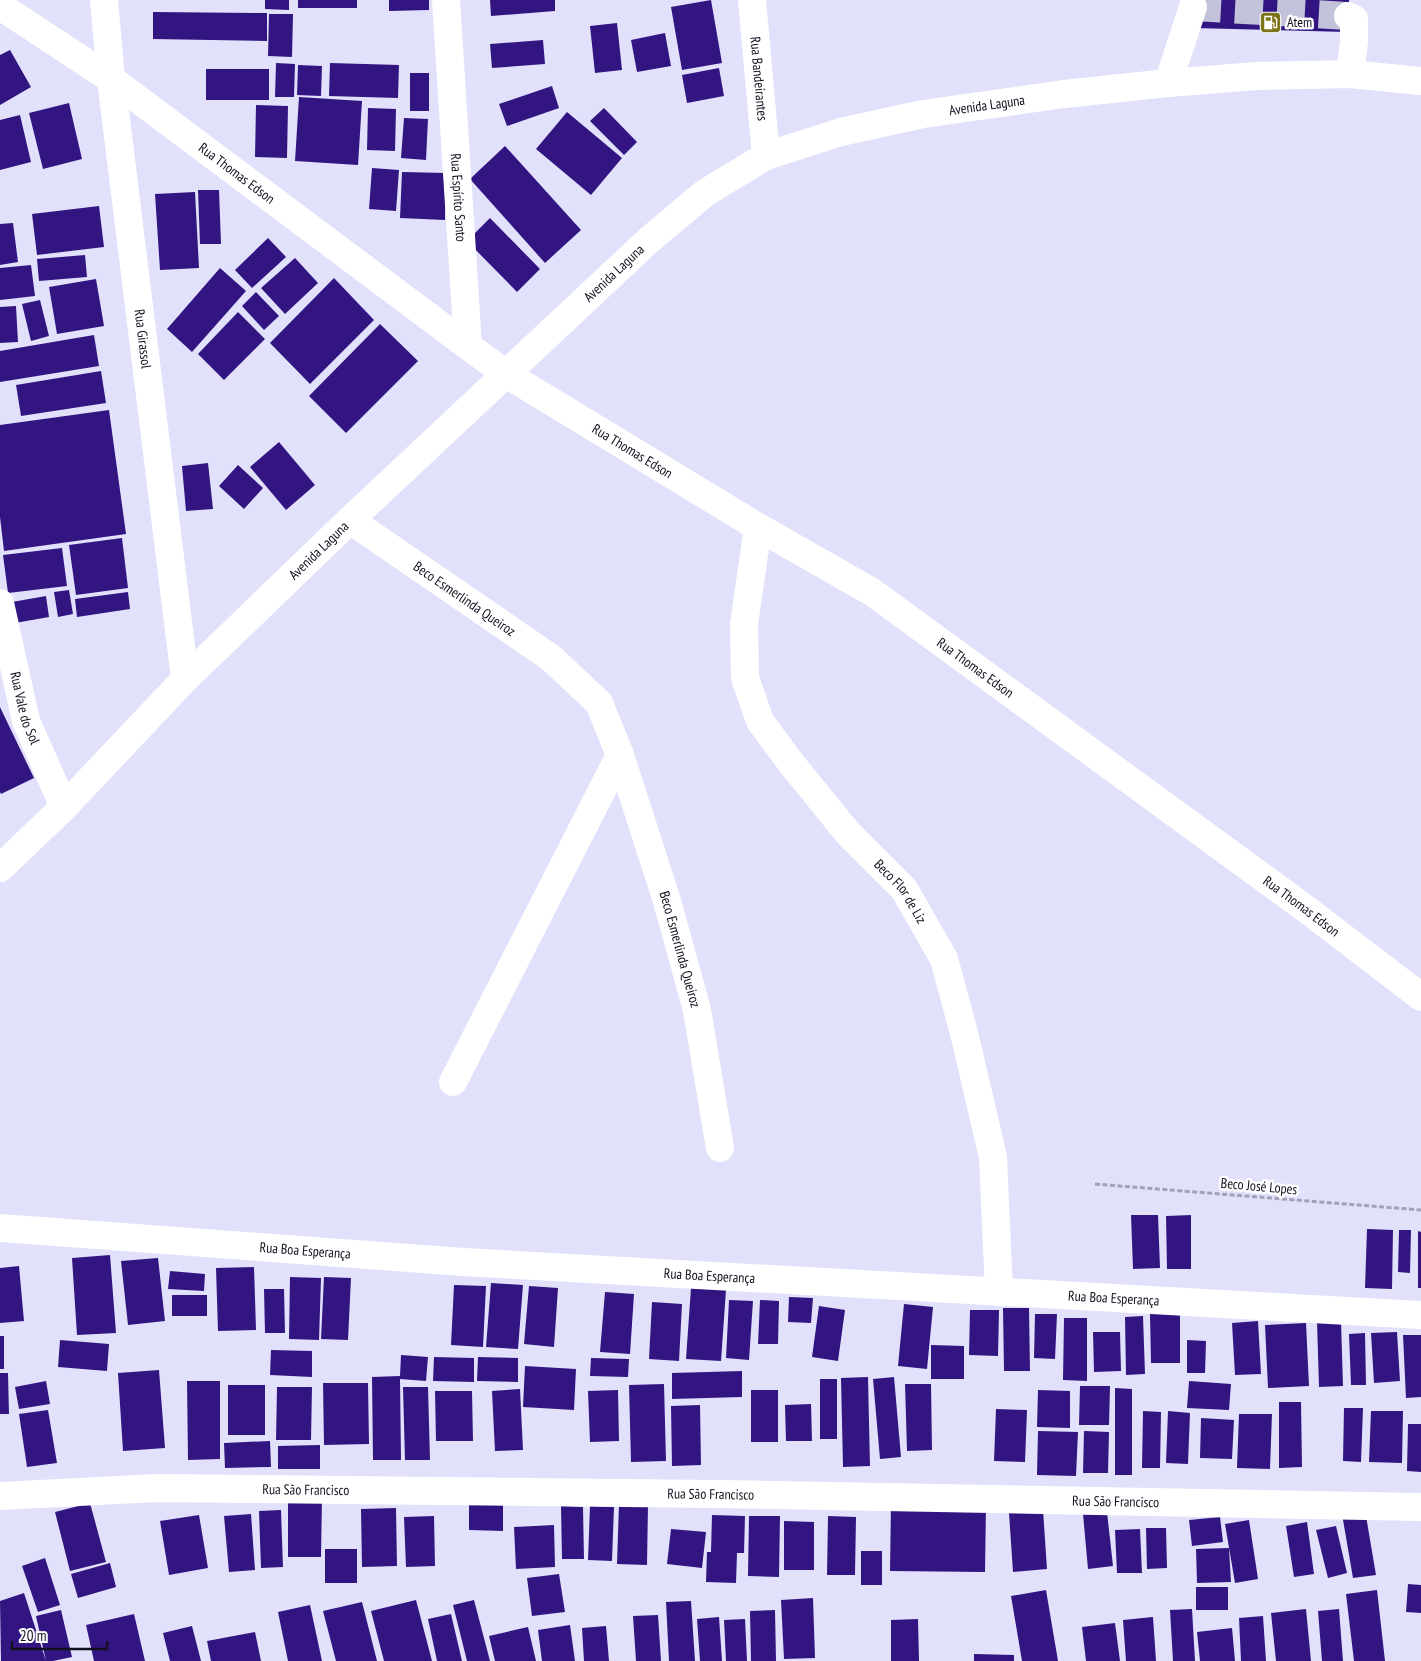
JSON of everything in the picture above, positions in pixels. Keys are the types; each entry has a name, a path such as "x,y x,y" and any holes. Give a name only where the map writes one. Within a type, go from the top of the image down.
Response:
{"street":[{"name":"Rua Girassol","path":"104,0 111,80 185,678"},
{"name":"Rua Espírito Santo","path":"446,0 468,346"},
{"name":"Rua Bandeirantes","path":"752,0 766,156"},
{"name":"Rua Thomas Edson","path":"0,6 111,80 468,346"},
{"path":"1168,83 1193,7"},
{"path":"1348,16 1354,20 1354,42 1350,74"},
{"name":"Avenida Laguna","path":"0,868 64,807 185,678 350,520 649,240 704,193 766,156 841,132 923,114 1064,94 1256,76 1350,74 1421,81"},
{"path":"468,346 506,374"},
{"name":"Rua Thomas Edson","path":"506,374 758,527 872,592 1306,909 1421,997"},
{"name":"Beco Esmerlinda Queiroz","path":"350,520 551,658 599,703 620,756 667,901 697,1010 720,1148"},
{"name":"Beco Flor de Liz","path":"758,527 744,624 745,678 760,721 791,764 847,832 904,889 944,959 964,1033 993,1156 999,1292"},
{"name":"Rua Vale do Sol","path":"0,603 26,721 64,807"},
{"path":"453,1082 620,756"},
{"name":"Rua Boa Esperança","path":"0,1228 463,1262 1421,1315"},
{"name":"Rua São Francisco","path":"0,1496 157,1488 727,1494 1421,1508"}],"path":[{"name":"Beco José Lopes","path":"1095,1184 1421,1210"}],"building":[{"path":"265,0 289,0 289,10 265,9"},
{"path":"298,0 357,0 357,8 298,8"},
{"path":"389,0 429,0 429,10 389,11"},
{"path":"490,0 555,0 555,11 491,16"},
{"path":"711,0 722,63 682,70 671,7"},
{"name":"Atem","path":"1193,0 1349,0 1348,32 1193,28"},
{"path":"153,12 267,13 267,41 153,39"},
{"path":"269,14 293,14 292,57 268,56"},
{"path":"617,23 622,70 595,73 590,26"},
{"path":"665,33 671,66 637,72 631,40"},
{"path":"543,40 545,64 492,68 490,44"},
{"path":"10,50 31,87 0,105 0,55"},
{"path":"276,63 295,64 294,97 275,97"},
{"path":"330,63 399,65 398,98 329,96"},
{"path":"298,65 322,66 321,96 297,95"},
{"path":"719,68 724,96 687,103 682,75"},
{"path":"206,69 269,69 269,100 206,100"},
{"path":"410,73 429,73 429,111 410,111"},
{"path":"552,86 559,108 507,126 499,104"},
{"path":"299,97 362,101 358,165 295,161"},
{"path":"69,103 82,159 43,169 29,113"},
{"path":"256,105 288,106 287,158 255,157"},
{"path":"368,108 396,109 395,151 367,150"},
{"path":"604,108 637,142 624,155 590,121"},
{"path":"567,112 622,158 591,195 536,149"},
{"path":"20,115 31,162 0,170 0,120"},
{"path":"404,118 428,119 426,160 401,158"},
{"path":"505,146 581,230 545,263 470,179"},
{"path":"372,168 399,170 396,211 369,209"},
{"path":"402,172 446,173 445,220 400,218"},
{"path":"198,190 219,190 221,244 200,244"},
{"path":"195,192 199,268 160,270 155,194"},
{"path":"99,206 104,247 37,255 32,214"},
{"path":"490,218 540,269 517,292 467,241"},
{"path":"13,223 18,262 0,265 0,224"},
{"path":"268,238 286,257 252,288 235,270"},
{"path":"85,255 87,277 39,281 37,259"},
{"path":"295,258 318,283 285,314 261,288"},
{"path":"31,265 35,296 0,300 0,268"},
{"path":"220,268 246,291 192,352 167,329"},
{"path":"334,278 374,320 310,384 270,343"},
{"path":"96,279 104,326 57,334 49,287"},
{"path":"256,292 279,316 264,330 242,306"},
{"path":"40,300 49,336 31,341 22,304"},
{"path":"16,306 18,342 0,343 0,307"},
{"path":"238,312 265,339 224,380 198,354"},
{"path":"380,324 418,361 346,433 309,396"},
{"path":"94,335 99,366 0,382 0,351"},
{"path":"101,371 106,403 21,416 16,385"},
{"path":"109,410 126,534 4,551 0,517 0,425"},
{"path":"279,442 315,485 286,510 250,467"},
{"path":"208,463 213,509 186,511 182,466"},
{"path":"238,465 263,488 244,509 219,486"},
{"path":"122,538 128,588 76,595 69,545"},
{"path":"62,548 67,586 8,593 3,555"},
{"path":"69,590 73,614 58,617 54,592"},
{"path":"128,592 130,609 77,617 75,599"},
{"path":"46,596 49,617 15,623 12,602"},
{"path":"0,707 34,778 1,794 0,792"},
{"path":"1131,1215 1158,1215 1160,1268 1133,1269"},
{"path":"1191,1215 1191,1269 1167,1269 1166,1216"},
{"path":"1367,1229 1393,1230 1392,1289 1365,1288"},
{"path":"1399,1230 1411,1230 1410,1273 1398,1272"},
{"path":"1418,1231 1421,1232 1421,1288 1418,1288"},
{"path":"110,1255 116,1333 77,1335 72,1258"},
{"path":"158,1258 165,1321 128,1325 121,1261"},
{"path":"19,1266 24,1321 0,1323 0,1268"},
{"path":"254,1267 256,1330 218,1331 216,1268"},
{"path":"170,1271 205,1274 204,1291 168,1289"},
{"path":"290,1277 321,1278 319,1340 289,1339"},
{"path":"324,1277 351,1278 348,1340 321,1339"},
{"path":"491,1283 523,1285 518,1349 486,1347"},
{"path":"454,1285 486,1286 483,1347 451,1345"},
{"path":"529,1286 558,1288 554,1347 524,1344"},
{"path":"691,1288 726,1290 721,1361 686,1359"},
{"path":"264,1289 284,1289 285,1333 265,1333"},
{"path":"605,1292 634,1294 630,1354 600,1352"},
{"path":"172,1295 207,1295 207,1316 172,1316"},
{"path":"789,1297 813,1298 811,1323 788,1322"},
{"path":"729,1300 753,1301 749,1360 726,1358"},
{"path":"760,1300 779,1301 778,1344 758,1344"},
{"path":"652,1302 682,1304 679,1361 649,1359"},
{"path":"904,1304 933,1307 927,1369 898,1366"},
{"path":"819,1306 845,1310 838,1361 812,1357"},
{"path":"1003,1308 1029,1308 1030,1371 1004,1371"},
{"path":"970,1310 999,1310 998,1356 969,1355"},
{"path":"1035,1314 1057,1314 1055,1359 1034,1358"},
{"path":"1150,1314 1180,1314 1180,1363 1151,1363"},
{"path":"1143,1316 1145,1374 1126,1375 1125,1317"},
{"path":"1064,1318 1087,1318 1087,1381 1063,1380"},
{"path":"1258,1321 1261,1374 1235,1375 1232,1323"},
{"path":"1317,1321 1341,1321 1343,1386 1319,1387"},
{"path":"1306,1323 1309,1386 1268,1388 1265,1325"},
{"path":"1093,1332 1120,1332 1121,1371 1094,1372"},
{"path":"1397,1332 1400,1381 1374,1383 1371,1333"},
{"path":"1365,1333 1366,1385 1351,1385 1349,1334"},
{"path":"1403,1335 1421,1335 1421,1397 1406,1398"},
{"path":"0,1336 4,1336 4,1369 0,1369"},
{"path":"60,1340 109,1344 107,1371 58,1367"},
{"path":"1187,1340 1206,1341 1205,1373 1187,1373"},
{"path":"931,1345 964,1346 964,1379 931,1379"},
{"path":"271,1350 312,1351 312,1377 270,1375"},
{"path":"401,1355 428,1357 426,1381 400,1379 401,1460 373,1460 372,1377 400,1376"},
{"path":"434,1357 474,1358 474,1382 433,1381"},
{"path":"478,1357 518,1358 518,1382 477,1381"},
{"path":"591,1358 629,1359 628,1377 590,1376"},
{"path":"525,1366 576,1369 574,1410 523,1407"},
{"path":"159,1370 165,1448 123,1451 118,1373"},
{"path":"742,1371 742,1397 672,1399 672,1373"},
{"path":"0,1373 8,1373 9,1414 0,1414"},
{"path":"868,1377 870,1466 843,1467 841,1378"},
{"path":"894,1377 901,1457 880,1459 873,1379"},
{"path":"820,1379 837,1379 837,1439 820,1439"},
{"path":"46,1381 50,1404 19,1409 15,1387"},
{"path":"187,1381 220,1381 220,1459 188,1460"},
{"path":"1189,1381 1231,1384 1229,1410 1187,1408"},
{"path":"323,1383 368,1383 369,1444 324,1445"},
{"path":"664,1384 666,1461 631,1462 629,1385"},
{"path":"905,1384 931,1384 932,1450 907,1451"},
{"path":"228,1385 265,1385 265,1435 228,1435"},
{"path":"1080,1386 1110,1386 1109,1425 1079,1425"},
{"path":"277,1387 312,1387 311,1440 276,1440"},
{"path":"403,1387 428,1387 430,1460 405,1460"},
{"path":"1115,1388 1132,1389 1132,1475 1115,1475"},
{"path":"520,1389 523,1450 495,1451 492,1391"},
{"path":"618,1390 619,1441 590,1442 588,1391"},
{"path":"751,1390 778,1390 778,1442 751,1442"},
{"path":"1038,1390 1070,1391 1070,1428 1037,1427"},
{"path":"435,1391 472,1391 473,1441 436,1441"},
{"path":"1279,1402 1301,1402 1302,1467 1279,1468"},
{"path":"811,1404 812,1441 786,1441 785,1405"},
{"path":"700,1405 701,1465 672,1466 671,1406"},
{"path":"1344,1408 1363,1408 1361,1462 1343,1461"},
{"path":"996,1409 1027,1410 1025,1462 994,1461"},
{"path":"48,1410 57,1463 27,1467 19,1414"},
{"path":"1143,1411 1161,1412 1160,1468 1142,1468"},
{"path":"1168,1411 1190,1413 1188,1464 1166,1463"},
{"path":"1371,1411 1403,1411 1402,1463 1369,1462"},
{"path":"1239,1414 1272,1414 1270,1469 1237,1468"},
{"path":"1201,1418 1234,1420 1232,1459 1200,1458"},
{"path":"1408,1424 1421,1424 1421,1472 1407,1471"},
{"path":"1038,1431 1078,1432 1076,1476 1037,1475"},
{"path":"1084,1431 1109,1432 1108,1473 1083,1473"},
{"path":"270,1441 271,1467 225,1468 224,1443"},
{"path":"320,1445 320,1469 278,1469 278,1446"},
{"path":"288,1497 322,1497 321,1557 288,1557"},
{"path":"469,1502 503,1502 503,1531 469,1530"},
{"path":"90,1503 106,1562 70,1571 55,1512"},
{"path":"891,1503 986,1505 985,1572 890,1571"},
{"path":"619,1504 648,1505 647,1565 617,1564"},
{"path":"561,1506 583,1507 584,1559 562,1559"},
{"path":"590,1506 614,1507 612,1561 588,1560"},
{"path":"396,1508 397,1566 362,1567 361,1509"},
{"path":"281,1510 283,1567 261,1568 259,1511"},
{"path":"1043,1510 1047,1569 1013,1572 1009,1513"},
{"path":"1365,1510 1376,1575 1353,1578 1342,1514"},
{"path":"1107,1512 1113,1566 1088,1569 1083,1514"},
{"path":"251,1514 255,1570 229,1572 224,1516"},
{"path":"199,1515 208,1568 169,1575 160,1521"},
{"path":"712,1515 745,1516 744,1553 737,1553 736,1583 706,1582 707,1552 711,1552"},
{"path":"434,1516 435,1566 406,1567 404,1517"},
{"path":"749,1516 780,1516 779,1577 748,1576"},
{"path":"828,1516 856,1517 855,1575 827,1575"},
{"path":"1220,1517 1223,1542 1192,1546 1189,1520"},
{"path":"1249,1520 1258,1579 1235,1583 1225,1524"},
{"path":"784,1521 814,1522 814,1570 784,1570"},
{"path":"1307,1522 1314,1574 1294,1577 1286,1526"},
{"path":"554,1525 555,1567 516,1569 514,1527"},
{"path":"1336,1526 1347,1573 1328,1578 1316,1530"},
{"path":"1146,1528 1166,1528 1167,1568 1147,1569"},
{"path":"671,1529 706,1532 702,1568 667,1564"},
{"path":"1140,1529 1142,1573 1117,1573 1115,1530"},
{"path":"1229,1548 1231,1582 1197,1583 1196,1549"},
{"path":"325,1549 357,1549 357,1583 325,1583"},
{"path":"861,1551 882,1551 882,1585 861,1585"},
{"path":"45,1558 60,1605 38,1612 22,1566"},
{"path":"110,1563 116,1587 78,1598 71,1574"},
{"path":"559,1574 565,1612 532,1616 527,1578"},
{"path":"1408,1584 1421,1585 1421,1613 1406,1612"},
{"path":"1196,1587 1228,1587 1228,1610 1196,1610"},
{"path":"1046,1590 1058,1661 1022,1661 1011,1596"},
{"path":"1377,1590 1385,1661 1354,1661 1346,1594"},
{"path":"24,1593 46,1661 1,1661 0,1601"},
{"path":"813,1598 815,1658 784,1659 781,1600"},
{"path":"416,1600 432,1661 384,1661 371,1611"},
{"path":"474,1600 490,1661 467,1661 453,1605"},
{"path":"691,1601 695,1661 669,1661 666,1602"},
{"path":"362,1602 377,1661 336,1661 323,1611"},
{"path":"310,1605 322,1661 288,1661 278,1612"},
{"path":"1192,1609 1195,1661 1173,1661 1170,1610"},
{"path":"1306,1609 1311,1661 1276,1661 1271,1613"},
{"path":"1339,1609 1343,1661 1322,1661 1318,1611"},
{"path":"61,1610 72,1657 46,1661 36,1616"},
{"path":"775,1610 776,1661 751,1661 750,1611"},
{"path":"134,1614 145,1661 94,1661 86,1625"},
{"path":"451,1614 462,1661 437,1661 428,1619"},
{"path":"658,1615 661,1661 636,1661 633,1616"},
{"path":"1263,1616 1266,1661 1241,1661 1239,1618"},
{"path":"719,1617 722,1661 700,1661 697,1619"},
{"path":"1153,1617 1156,1661 1126,1661 1123,1620"},
{"path":"745,1619 747,1661 726,1661 724,1620"},
{"path":"918,1619 919,1661 891,1661 891,1620"},
{"path":"1115,1623 1120,1661 1086,1661 1082,1627"},
{"path":"570,1625 575,1661 542,1661 538,1630"},
{"path":"192,1626 201,1661 170,1661 163,1633"},
{"path":"606,1626 609,1661 584,1661 582,1628"},
{"path":"528,1627 536,1661 495,1661 489,1636"},
{"path":"1232,1628 1235,1661 1200,1661 1197,1632"},
{"path":"255,1632 261,1661 211,1661 207,1641"},
{"path":"974,1654 1014,1655 1014,1661 974,1661"}],"tunnel":[{"path":"1193,7 1348,16"}],"place":[{"name":"Atem","path":"1271,22"}]}
